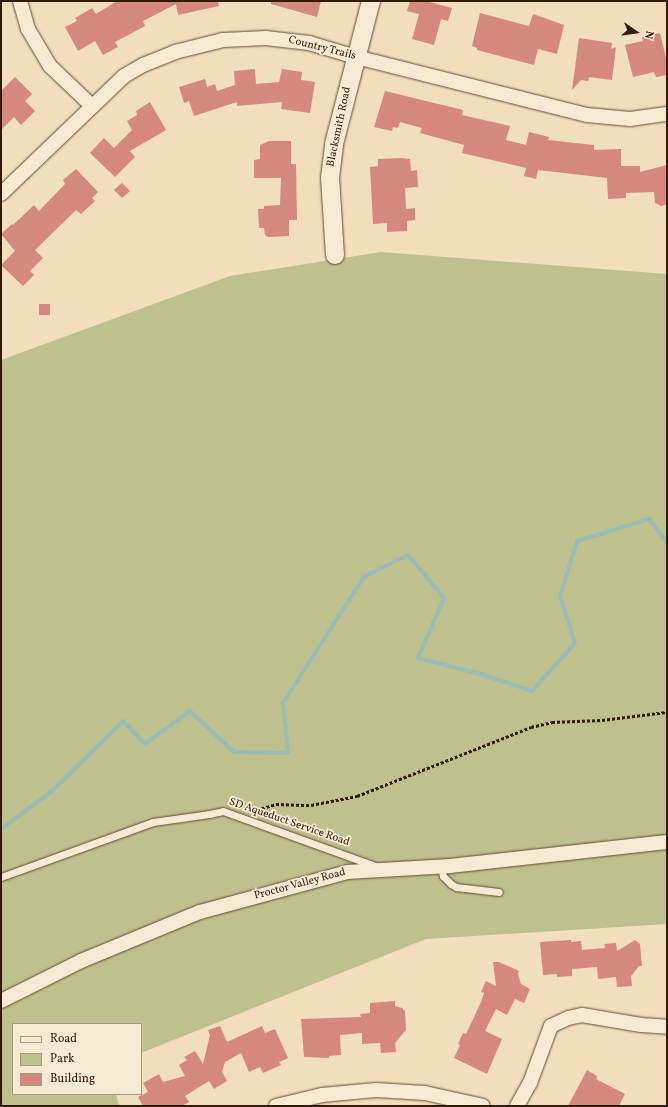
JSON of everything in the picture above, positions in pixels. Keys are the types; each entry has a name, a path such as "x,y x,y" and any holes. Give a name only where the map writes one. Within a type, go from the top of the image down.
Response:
{"street":[{"path":"20,1 28,29 50,66 92,106"},
{"name":"Blacksmith Road","path":"335,256 330,178 334,144 370,1"},
{"name":"Country Trails","path":"1,194 124,76 175,52 202,44 245,38 281,39 309,43 356,57 587,115 630,119 667,114"},
{"name":"Proctor Valley Road","path":"1,1002 81,961 200,912 347,872 441,866 667,842"},
{"path":"517,1106 530,1083 551,1026 562,1020 582,1014 633,1024 667,1027"},
{"path":"276,1106 322,1095 376,1090 425,1093 482,1106"}],"lane":[{"name":"SD Aqueduct Service Road","path":"1,877 153,822 223,811 386,869"},
{"path":"441,866 443,876 456,887 488,893 499,892"}],"path":[{"path":"236,815 276,804 310,805 357,796 531,727 552,722 602,720 667,712"}],"green space":[{"path":"381,252 667,274 667,924 426,939 142,1053 142,1023 12,1023 12,1095 116,1095 119,1106 1,1106 1,360 230,276"}],"building":[{"path":"117,1 218,1 219,6 178,15 176,4 143,21 145,26 115,42 118,47 103,55 95,41 78,51 65,27 77,21 75,18 92,8 96,14"},
{"path":"271,1 321,1 317,17 271,4"},
{"path":"410,1 426,1 452,8 448,21 441,19 434,45 412,39 419,14 407,11"},
{"path":"480,13 529,26 533,14 564,25 557,54 538,49 534,65 477,50 477,48 472,46"},
{"path":"660,33 667,62 667,75 656,77 654,72 633,77 625,45 643,41 642,37"},
{"path":"579,38 612,43 611,49 616,47 612,80 589,77 588,81 581,80 572,90"},
{"path":"255,69 256,84 279,82 282,69 302,72 301,80 315,82 310,113 281,109 282,102 237,106 237,102 194,116 189,101 184,103 179,87 205,79 207,87 215,84 217,91 235,85 234,71"},
{"path":"15,77 32,94 25,101 35,111 21,125 14,117 1,130 1,91"},
{"path":"385,91 463,110 462,115 510,126 506,140 526,145 529,132 549,137 548,140 594,145 594,150 621,149 621,166 640,166 640,172 667,165 667,204 661,206 655,203 654,192 626,193 626,198 608,199 607,178 538,170 536,179 524,176 526,168 462,153 464,145 420,133 422,128 400,122 398,128 393,127 392,131 374,127"},
{"path":"150,102 166,130 130,151 135,157 115,177 90,153 104,138 114,148 132,130 127,121 137,115 136,111"},
{"path":"269,141 291,141 291,164 296,164 297,220 289,220 289,236 268,237 265,235 264,228 259,228 258,209 264,209 264,206 280,205 281,178 254,178 254,160 260,159 260,145"},
{"path":"378,159 410,159 411,171 417,170 418,187 405,188 406,209 415,208 415,220 407,221 407,231 387,232 387,223 373,224 370,167 378,166"},
{"path":"76,169 98,192 92,198 95,201 81,214 76,210 35,250 43,258 30,271 34,275 23,286 1,265 15,251 1,234 34,205 39,211 65,184 63,180"},
{"path":"122,183 130,191 122,198 114,190"},
{"path":"39,304 50,304 50,315 39,315"},
{"path":"571,940 571,942 581,941 582,950 605,948 604,944 616,943 617,951 635,940 640,944 642,966 639,966 631,976 632,986 617,987 616,977 598,979 597,967 572,969 572,976 557,977 557,974 543,975 540,942"},
{"path":"493,962 499,962 519,971 518,974 521,984 530,989 524,1003 515,999 507,1015 496,1009 485,1031 502,1039 487,1074 454,1058 460,1045 458,1044 463,1033 466,1034 481,1002 484,993 481,992 486,981 496,986"},
{"path":"395,1001 395,1006 402,1008 405,1011 406,1030 395,1043 396,1052 381,1053 380,1043 362,1044 362,1033 340,1035 341,1055 329,1056 329,1058 304,1057 301,1019 361,1017 360,1014 370,1013 370,1003"},
{"path":"220,1026 227,1042 262,1026 265,1033 275,1029 288,1058 279,1062 281,1065 263,1073 260,1067 249,1072 241,1053 225,1062 222,1072 227,1081 214,1089 209,1081 185,1096 189,1102 182,1106 143,1106 138,1097 148,1092 143,1083 159,1074 163,1082 185,1076 179,1065 187,1060 184,1057 195,1051 203,1064 210,1035 208,1030"},
{"path":"587,1070 597,1076 596,1079 625,1094 619,1106 568,1106"}],"waterway":[{"path":"1,829 51,792 123,721 145,744 190,711 234,752 288,753 283,703 364,577 408,555 444,598 418,658 480,674 532,691 575,643 560,596 577,541 649,519 667,542"}]}
